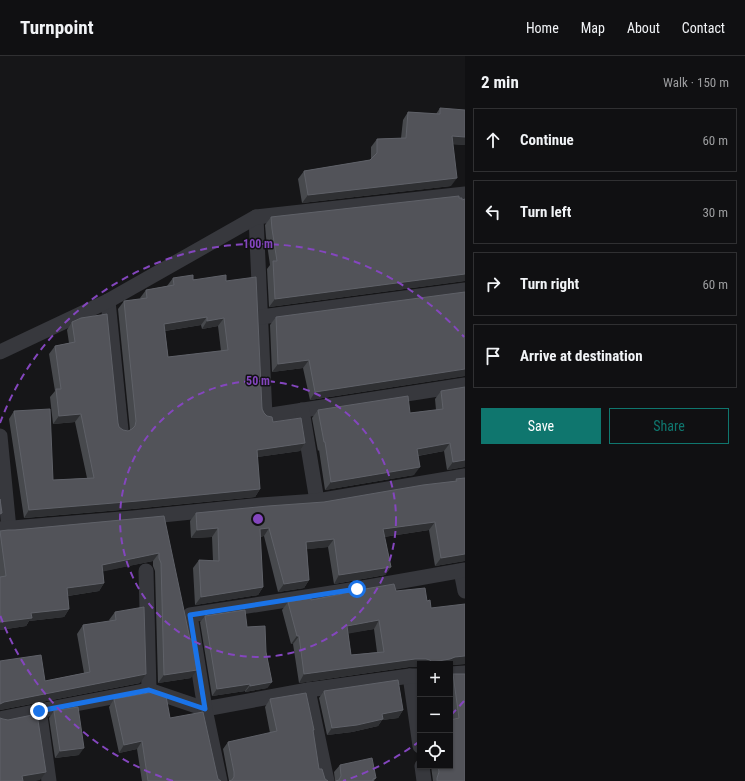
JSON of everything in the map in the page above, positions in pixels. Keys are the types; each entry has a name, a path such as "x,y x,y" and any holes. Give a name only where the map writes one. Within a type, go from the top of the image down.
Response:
{"street":[{"path":"0,352 108,301 256,217 465,194"},
{"path":"256,217 265,416 465,384"},
{"path":"261,317 465,290"},
{"path":"108,301 121,430"},
{"path":"302,410 317,501"},
{"path":"0,436 4,529 317,501 465,476"},
{"path":"220,781 205,709 190,615 357,589 463,570 465,591"},
{"path":"146,571 149,690"},
{"path":"453,674 465,673"},
{"path":"0,719 149,690 205,709 308,690 415,676 419,733"},
{"path":"308,690 327,781"},
{"path":"39,711 49,781"},
{"path":"422,769 424,781"}],"building":[{"path":"440,108 465,110 465,137 452,136 457,178 308,195 304,171 370,160 377,153 377,139 406,138 408,112 440,114"},
{"path":"459,196 462,200 465,199 465,274 275,299 273,261 277,261 271,217"},
{"path":"193,275 193,280 226,275 226,281 256,277 262,409 267,416 272,417 273,422 301,418 305,443 257,450 260,489 29,510 14,411 50,409 53,480 94,478 81,414 59,416 56,389 61,389 55,346 75,342 72,322 81,318 107,314 118,423 119,427 123,430 128,431 132,429 135,426 136,421 124,301 147,298 146,290 174,285 173,278","holes":["207,317 207,321 224,318 228,350 168,357 164,324"]},
{"path":"465,292 465,369 315,392 309,360 278,364 276,317"},
{"path":"465,387 465,460 453,462 450,443 417,449 420,467 331,482 325,442 318,410 408,396 410,413 443,409 441,391"},
{"path":"465,478 465,554 441,558 435,522 383,529 391,567 339,575 334,539 306,542 309,580 284,584 269,528 260,529 263,587 201,597 199,560 219,561 218,528 197,530 196,513 324,502 423,485 457,481 456,479"},
{"path":"0,499 2,513 0,514"},
{"path":"164,516 190,639 192,639 197,670 164,675 161,563 159,553 102,565 104,583 67,588 69,609 31,613 32,618 0,622 0,577 6,576 0,531"},
{"path":"394,584 396,591 425,588 427,601 430,600 431,608 465,604 465,656 438,661 415,659 304,674 299,636 297,636 288,602 311,598 311,600","holes":["379,620 384,652 351,655 347,626"]},
{"path":"144,607 146,674 0,704 0,661 41,655 45,681 90,672 83,625 116,620 115,612"},
{"path":"245,610 247,627 265,626 266,652 272,682 217,689 205,616"},
{"path":"453,674 465,674 465,781 437,781 438,769 453,769 453,719 459,718"},
{"path":"398,680 403,710 382,714 383,719 357,725 332,728 324,691"},
{"path":"154,692 166,696 170,718 203,712 218,779 221,781 148,781 142,741 124,745 114,699"},
{"path":"306,693 314,730 319,769 322,769 325,779 328,781 229,781 234,777 234,772 228,742 277,731 270,699"},
{"path":"78,707 84,748 60,751 54,711"},
{"path":"37,714 46,772 22,776 23,781 0,781 0,718 8,720"},
{"path":"372,758 376,778 373,779 373,781 336,781 339,780 341,776 340,765"}],"route":[{"path":"39,711 149,690 205,709 190,615 357,589"}]}
